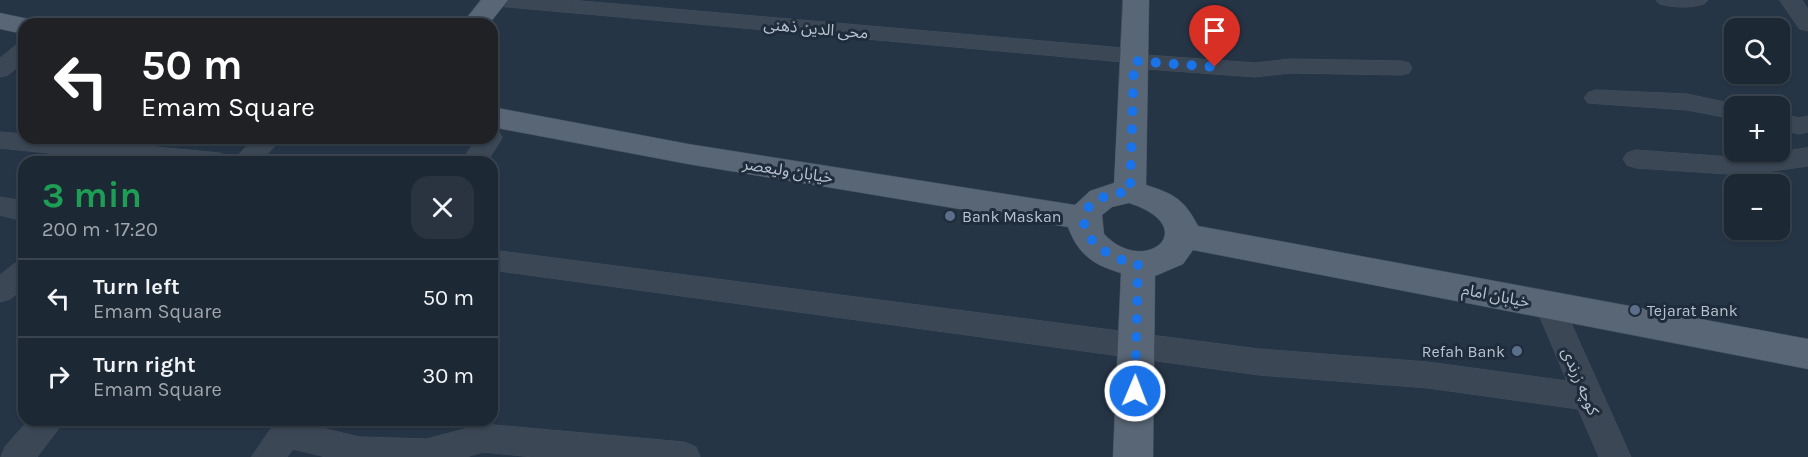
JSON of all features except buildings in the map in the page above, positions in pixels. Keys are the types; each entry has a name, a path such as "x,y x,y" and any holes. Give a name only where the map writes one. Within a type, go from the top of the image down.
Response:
{"main road":[{"path":"480,18 496,0"},
{"path":"1130,192 1136,0"},
{"path":"0,21 18,25"},
{"name":"خیابان ولیعصر","path":"498,128 688,154 1084,218"},
{"path":"1130,192 1162,202 1182,223 1184,236 1174,253 1165,260 1138,264 1120,261 1104,253 1092,243 1085,230 1084,218 1095,201 1105,196 1130,192"},
{"name":"خیابان امام","path":"1184,236 1808,354"},
{"path":"1133,457 1138,264"}],"street":[{"name":"محی الدین ذهنی","path":"496,0 1255,70 1290,66 1401,68"},
{"path":"1667,0 1697,0"},
{"path":"1791,0 1808,24"},
{"path":"0,70 18,55"},
{"path":"1596,98 1686,102 1724,109"},
{"path":"0,140 18,142"},
{"path":"40,144 159,156"},
{"path":"251,156 264,144"},
{"path":"1636,159 1713,167 1762,165 1808,157"},
{"path":"0,206 18,210"},
{"path":"498,261 1259,362 1428,375 1587,397"},
{"path":"0,291 18,277"},
{"name":"کوچه زرندی","path":"1549,305 1615,457"},
{"path":"16,457 44,426"},
{"path":"284,437 359,451 427,454 483,438 684,457"}],"place":[{"name":"Bank Maskan","path":"950,216"},
{"name":"Tejarat Bank","path":"1635,310"},
{"name":"Refah Bank","path":"1517,351"}],"route":[{"path":"1135,391 1138,264 1120,261 1104,253 1092,243 1085,230 1084,218 1095,201 1105,196 1130,192 1134,61 1215,67"}]}
